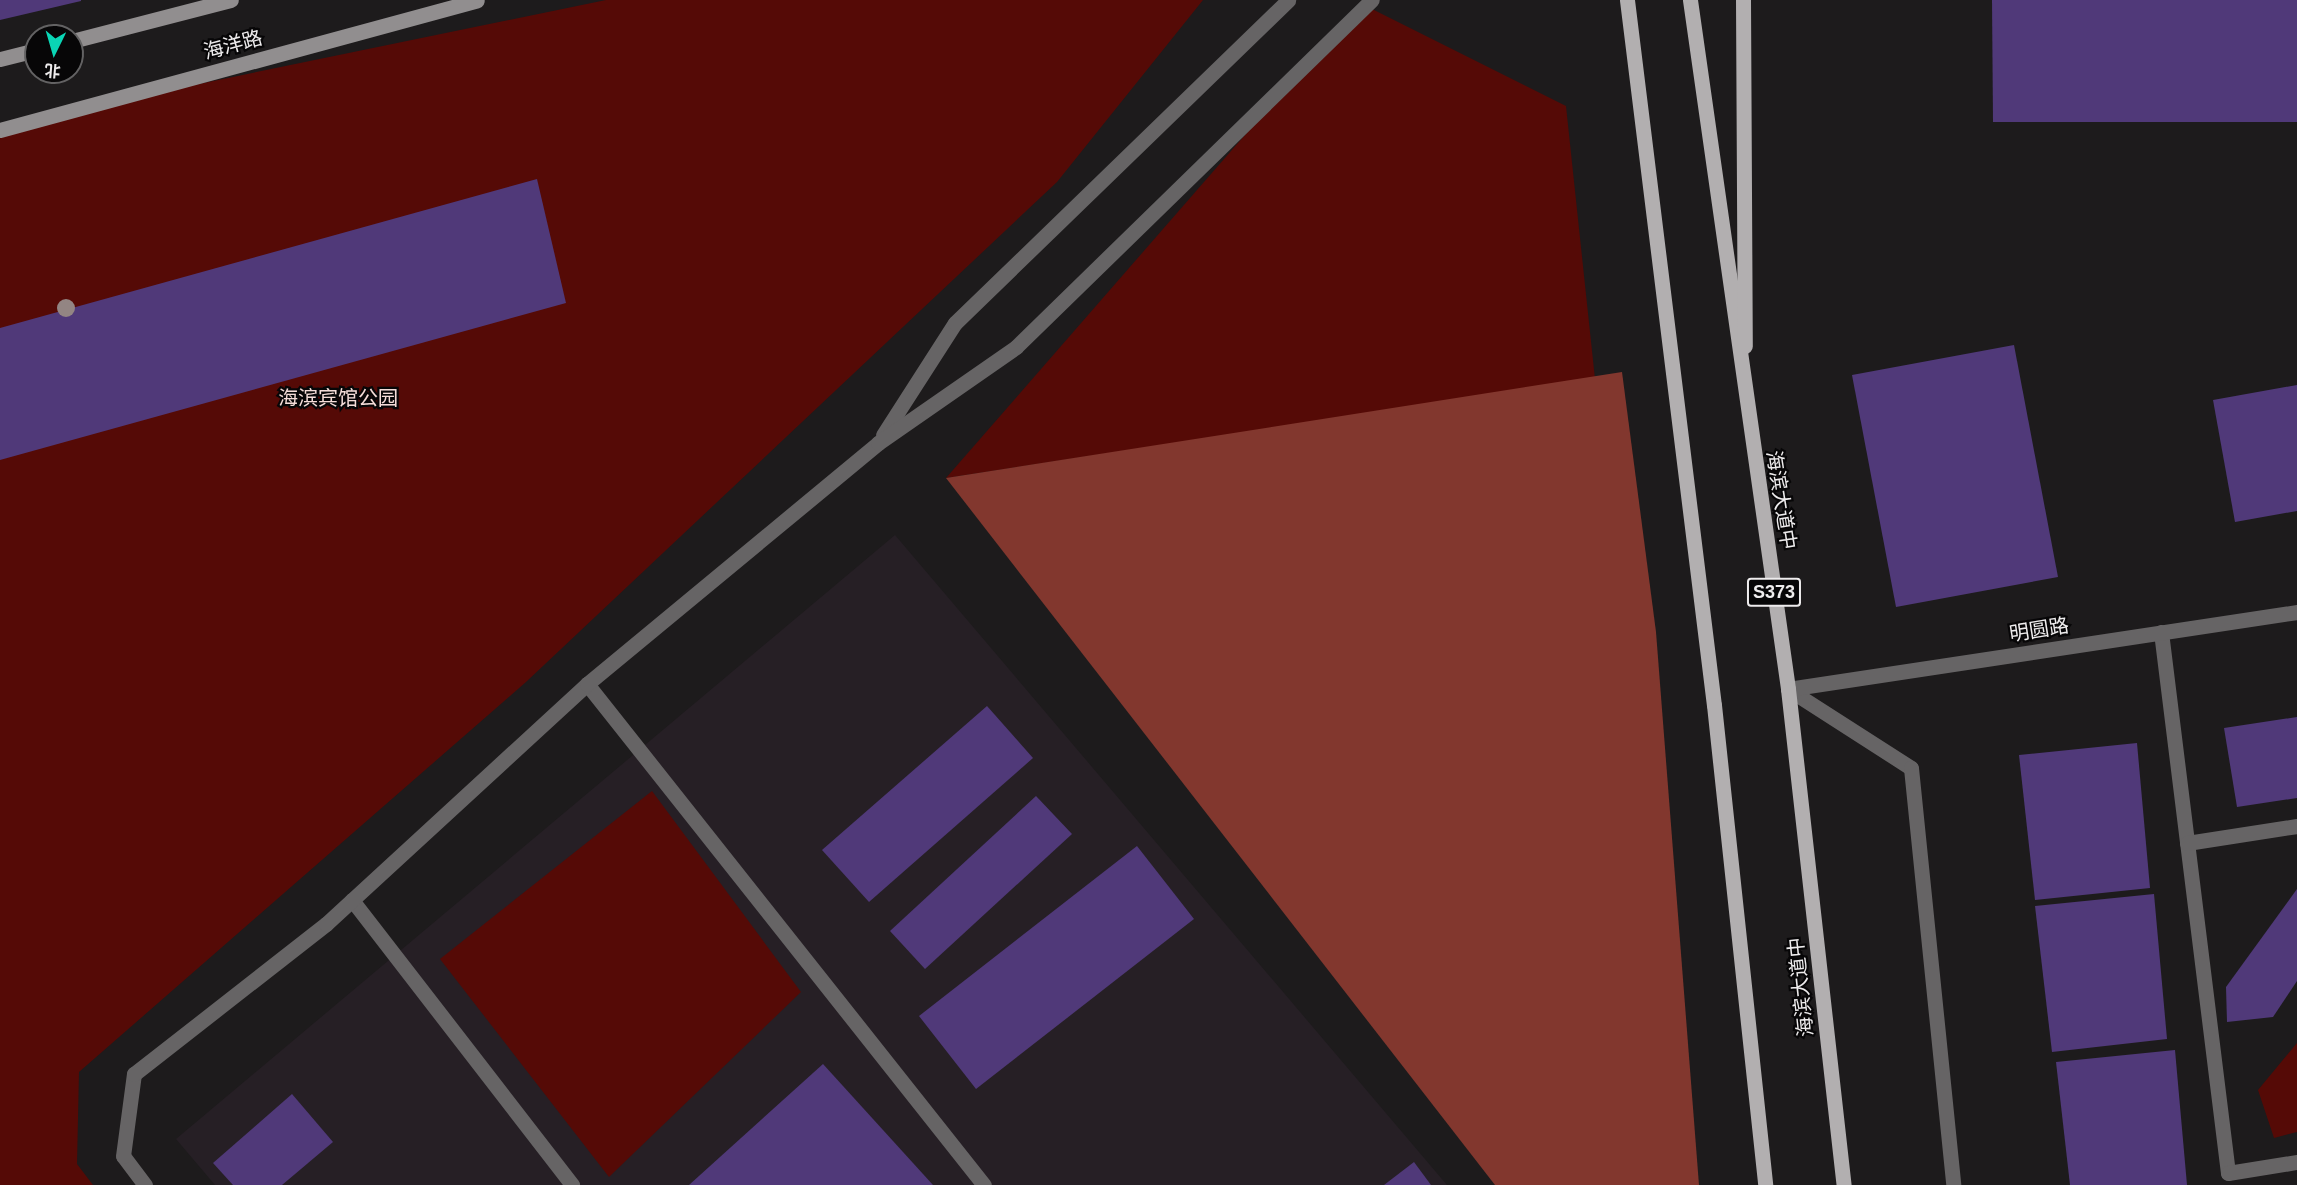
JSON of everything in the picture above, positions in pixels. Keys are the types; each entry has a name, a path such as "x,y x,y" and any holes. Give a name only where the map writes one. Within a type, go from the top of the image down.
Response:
{"main road":[{"path":"1627,0 1712,693 1765,1185"},
{"name":"海滨大道中","path":"1690,0 1788,690 1844,1185"},
{"path":"1743,0 1746,406"}],"street":[{"path":"84,37 183,6 231,0"},
{"name":"海洋路","path":"0,130 477,0"},
{"path":"878,443 954,323 1288,0"},
{"path":"145,1185 123,1156 134,1074 352,900 587,684 878,443 1016,346 1372,0"},
{"path":"0,59 24,53"},
{"name":"明圆路","path":"1788,690 2297,612"},
{"path":"2161,632 2229,1179 2297,1162"},
{"path":"587,684 984,1185"},
{"path":"1788,690 1911,768 1953,1185"},
{"path":"2187,843 2297,826"},
{"path":"352,900 572,1185"}],"shaded area":[{"path":"1622,372 1656,632 1699,1185 1495,1185 946,478"},
{"path":"895,535 1447,1185 215,1185 176,1139"}],"green space":[{"name":"海滨宾馆公园","path":"606,0 1203,0 1057,182 526,682 79,1072 77,1164 93,1185 0,1185 0,125"},
{"path":"1360,3 1566,106 1595,379 946,478"},
{"path":"652,791 801,992 609,1177 440,959"},
{"path":"2297,1043 2297,1132 2274,1138 2258,1090"}],"building":[{"path":"0,0 81,0 81,1 0,20"},
{"path":"1992,0 2297,0 2297,122 1993,122"},
{"path":"537,179 566,303 0,460 0,328"},
{"path":"2014,345 2058,577 1896,607 1852,375"},
{"path":"2297,385 2297,511 2235,522 2213,400"},
{"path":"987,706 1033,758 869,902 822,850"},
{"path":"2297,717 2297,798 2237,807 2224,728"},
{"path":"2137,743 2150,888 2035,900 2019,755"},
{"path":"1036,796 1072,834 925,969 890,931"},
{"path":"1137,846 1194,919 976,1089 919,1016"},
{"path":"2297,889 2297,981 2273,1017 2227,1022 2226,987"},
{"path":"2154,894 2167,1039 2052,1052 2035,906"},
{"path":"2175,1050 2187,1185 2070,1185 2056,1062"},
{"path":"823,1064 933,1185 689,1185"},
{"path":"292,1094 333,1142 282,1185 233,1185 213,1163"},
{"path":"1414,1162 1431,1185 1384,1185"}]}
